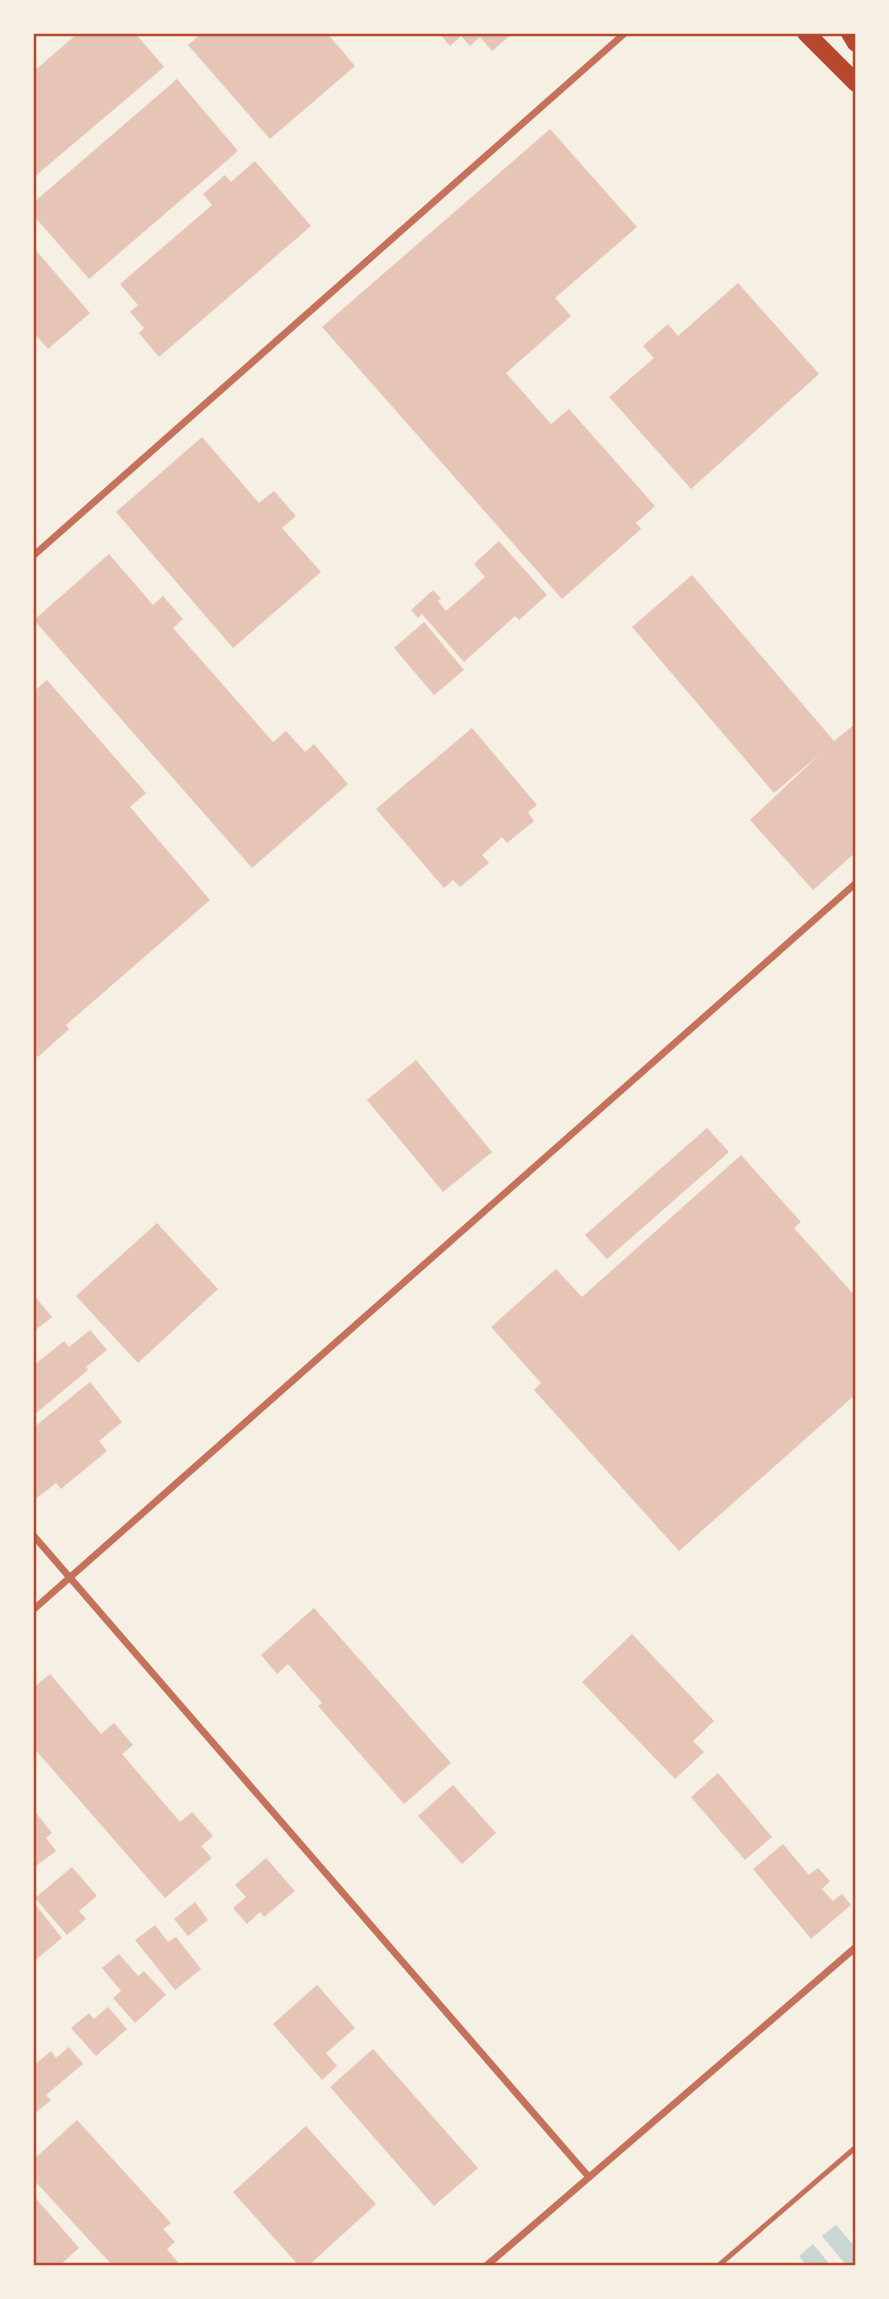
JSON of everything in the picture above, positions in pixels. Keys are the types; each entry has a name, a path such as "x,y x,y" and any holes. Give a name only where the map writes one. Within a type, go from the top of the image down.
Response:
{"main road":[{"path":"806,33 856,83"},
{"path":"849,33 856,43"}],"street":[{"path":"33,556 625,33"},
{"path":"33,1609 856,883"},
{"path":"33,1535 589,2176"},
{"path":"486,2266 856,1947"}],"lane":[{"path":"718,2266 856,2147"}],"shaded area":[{"path":"836,2225 856,2248 856,2266 847,2266 822,2236"},
{"path":"813,2244 831,2266 807,2266 799,2256"}],"building":[{"path":"78,33 135,33 164,67 33,178 33,72"},
{"path":"202,33 327,33 355,66 270,139 188,45"},
{"path":"439,33 513,33 492,51 480,37 470,46 461,36 450,46"},
{"path":"177,79 238,151 89,279 33,215 33,203"},
{"path":"550,129 637,227 555,298 571,316 506,373 551,424 569,409 655,506 636,523 641,529 562,599 322,327"},
{"path":"255,161 311,226 159,357 139,333 144,328 130,312 138,305 120,284 212,205 203,194 225,175 231,182"},
{"path":"33,247 90,313 48,349 33,332"},
{"path":"738,283 819,374 691,489 609,397 654,358 643,346 668,324 678,336"},
{"path":"202,437 259,503 274,491 296,516 282,528 321,572 233,648 116,512"},
{"path":"499,541 547,595 519,620 515,616 464,662 422,614 418,618 411,610 433,590 446,611 485,577 474,564"},
{"path":"109,554 153,605 163,596 183,619 173,628 273,742 286,731 305,752 314,744 348,784 252,868 34,620"},
{"path":"692,575 834,741 856,723 856,852 813,890 750,820 820,754 774,793 632,627"},
{"path":"424,622 464,670 434,695 394,648"},
{"path":"47,680 146,793 130,807 210,900 66,1025 69,1029 38,1057 33,1051 33,692"},
{"path":"472,728 537,805 528,812 534,821 507,843 502,837 482,855 489,863 460,887 453,880 444,888 376,809"},
{"path":"416,1060 492,1152 443,1192 367,1100"},
{"path":"707,1128 729,1152 607,1259 585,1235"},
{"path":"741,1155 801,1222 794,1228 856,1297 856,1394 679,1551 534,1390 541,1383 491,1327 556,1269 582,1297"},
{"path":"157,1223 218,1289 138,1363 76,1296"},
{"path":"33,1294 52,1317 33,1332"},
{"path":"90,1330 107,1350 86,1367 88,1370 35,1414 33,1366 64,1341 69,1347"},
{"path":"90,1382 122,1422 99,1441 107,1451 61,1489 56,1483 37,1498 33,1494 33,1428"},
{"path":"314,1608 451,1763 404,1804 318,1706 322,1703 288,1664 277,1674 261,1655"},
{"path":"632,1634 714,1721 693,1741 704,1752 675,1779 582,1682"},
{"path":"50,1674 101,1734 114,1723 133,1745 122,1754 180,1822 192,1812 213,1836 201,1846 212,1858 165,1898 33,1747 33,1688"},
{"path":"718,1773 772,1837 745,1860 691,1797"},
{"path":"453,1785 496,1833 462,1864 418,1816"},
{"path":"33,1809 52,1833 46,1838 56,1851 33,1868"},
{"path":"783,1844 809,1875 818,1868 830,1881 822,1889 833,1901 842,1894 851,1905 811,1939 753,1869"},
{"path":"266,1858 295,1891 264,1917 260,1912 247,1924 233,1908 246,1897 235,1885"},
{"path":"72,1867 97,1896 79,1911 86,1919 67,1935 35,1898"},
{"path":"195,1902 208,1920 188,1936 174,1919"},
{"path":"35,1904 62,1938 33,1962 33,1905"},
{"path":"155,1925 168,1942 176,1937 201,1969 175,1990 135,1940"},
{"path":"119,1954 138,1976 144,1971 166,1995 135,2023 113,1998 121,1991 102,1968"},
{"path":"317,1985 355,2028 326,2053 337,2066 322,2080 273,2024"},
{"path":"108,2007 127,2029 96,2056 71,2028 89,2013 94,2019"},
{"path":"69,2047 83,2064 46,2095 51,2100 33,2115 33,2066 51,2051 56,2058"},
{"path":"373,2049 478,2168 434,2206 330,2087"},
{"path":"77,2120 171,2223 163,2229 175,2242 167,2249 181,2266 113,2266 33,2179 33,2160"},
{"path":"306,2126 376,2204 308,2266 299,2266 233,2192"},
{"path":"33,2195 79,2248 59,2266 33,2266"}]}
